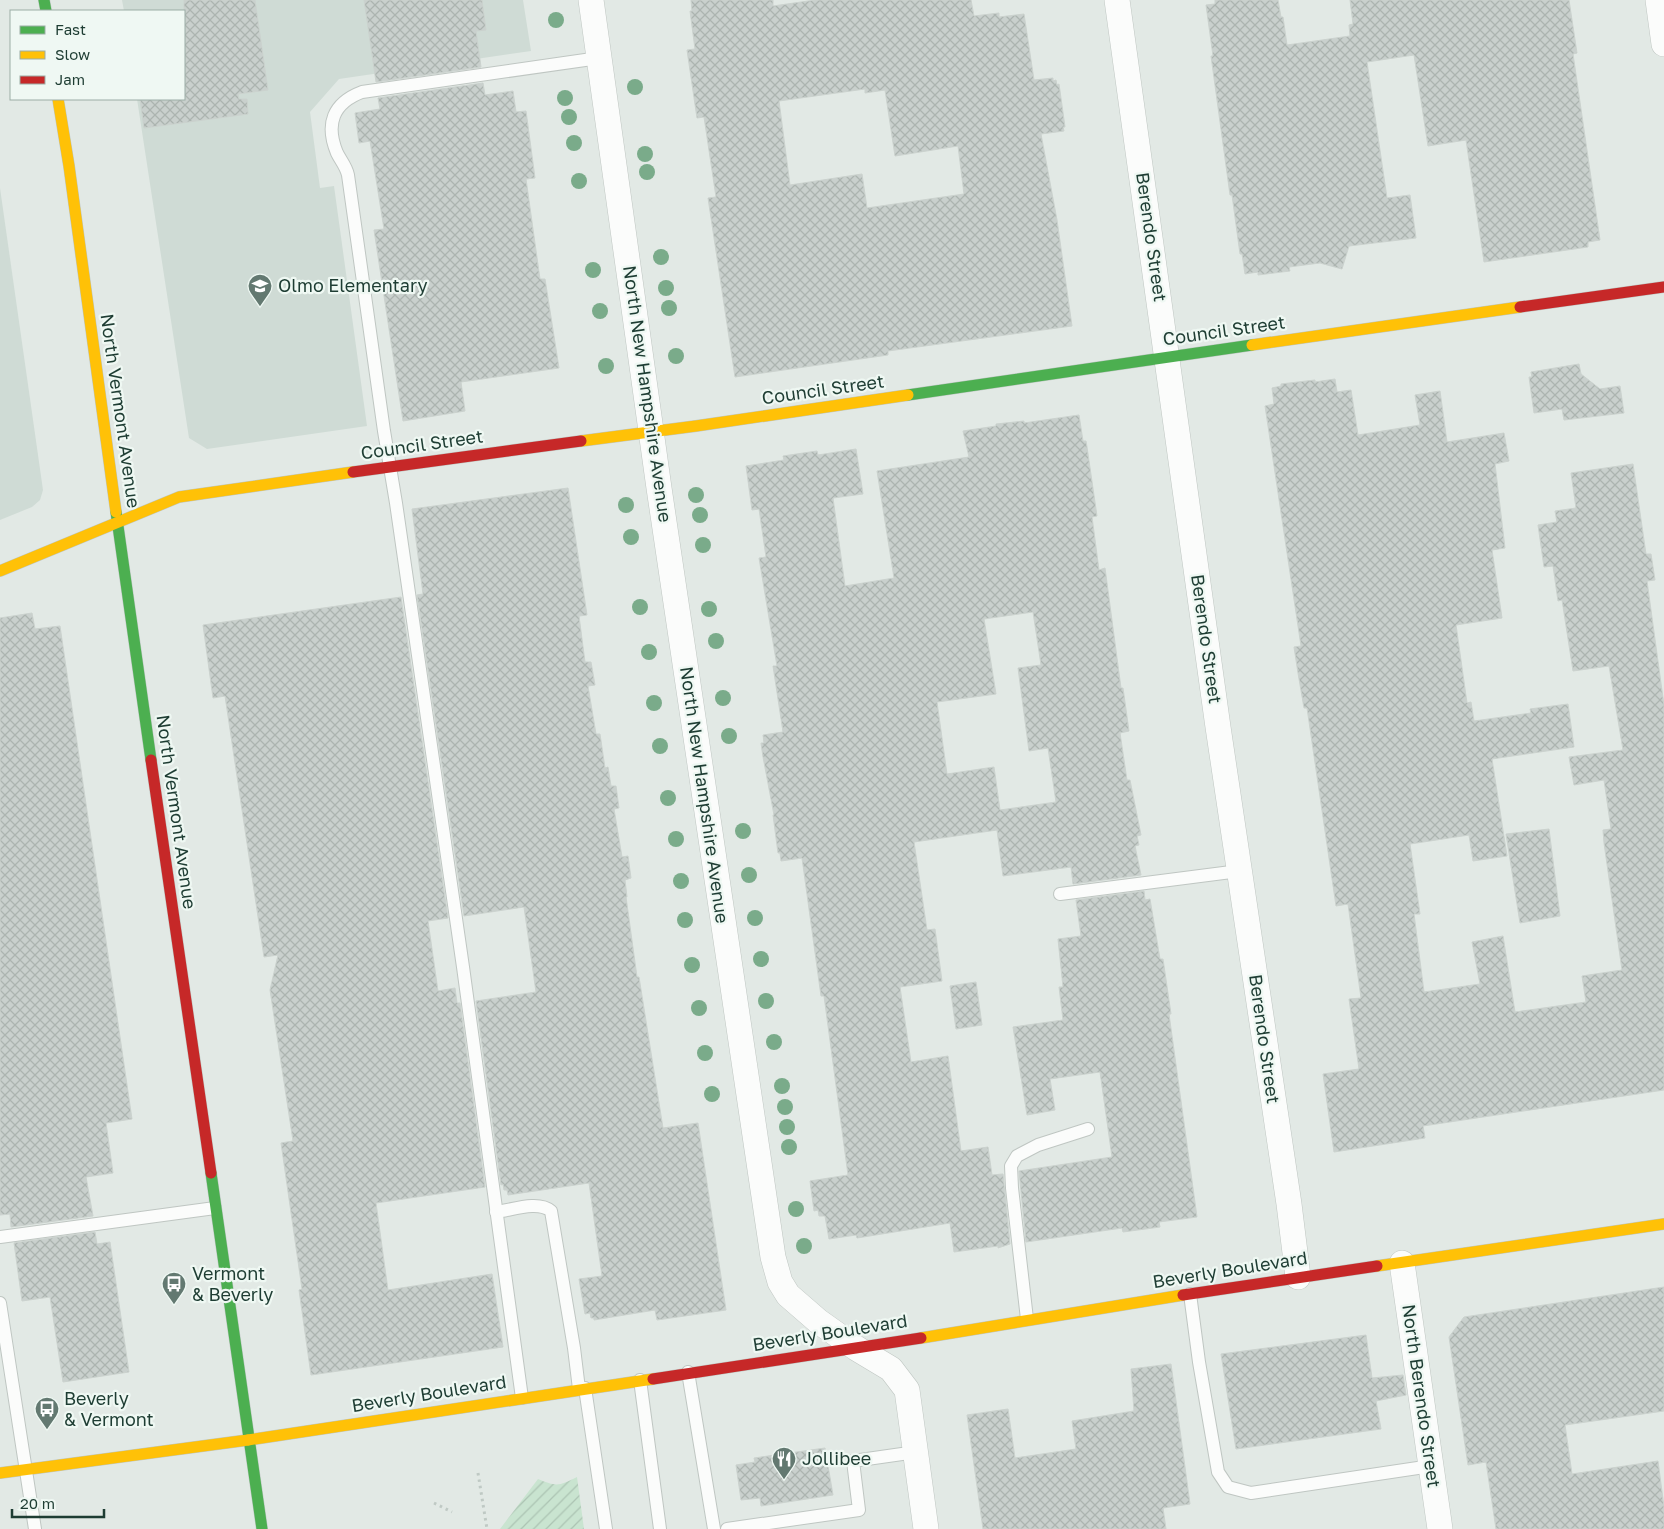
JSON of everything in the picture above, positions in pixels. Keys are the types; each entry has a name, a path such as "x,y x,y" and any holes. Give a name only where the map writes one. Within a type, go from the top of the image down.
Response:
{"main road":[{"name":"North Vermont Avenue","path":"58,100 262,1529"},
{"name":"Council Street","path":"0,571 179,497 652,432 1664,287"},
{"name":"Beverly Boulevard","path":"0,1473 248,1440 856,1348 1298,1277 1664,1224"}],"street":[{"name":"North New Hampshire Avenue","path":"592,0 652,432 773,1257 780,1282 788,1295 818,1321 856,1348 891,1368 907,1390 926,1529"},
{"name":"Berendo Street","path":"1117,0 1298,1277"},
{"path":"1658,0 1664,44"},
{"name":"North Berendo Street","path":"1402,1263 1440,1529"}],"lane":[{"path":"522,1398 463,967 348,175 332,135 332,118 348,97 362,92 599,58"},
{"path":"1060,894 1239,871"},
{"path":"1027,1320 1011,1166 1017,1156 1038,1145 1088,1129"},
{"path":"496,1212 534,1206 546,1206 551,1211 606,1529"},
{"path":"0,1237 215,1208"},
{"path":"1190,1294 1199,1362 1218,1472 1228,1488 1251,1492 1431,1466"},
{"path":"0,1303 4,1354 35,1529"},
{"path":"688,1372 714,1529"},
{"path":"640,1380 660,1529"},
{"path":"727,1529 859,1510 853,1461 916,1452"}],"path":[{"path":"478,1473 487,1529"},
{"path":"434,1503 452,1512"}],"shaded area":[{"name":"Olmo Elementary","path":"122,0 523,0 531,51 339,79 310,112 320,188 334,186 367,426 207,449 189,438 137,100 185,100 185,10 124,10"},
{"path":"0,188 43,490 40,500 32,507 0,520"}],"green space":[{"path":"577,1477 584,1529 500,1529 538,1479 558,1484"}],"building":[{"path":"184,0 255,0 268,90 238,94 239,99 247,99 248,114 144,128 140,100 185,100"},
{"path":"364,0 482,0 486,30 476,31 481,67 376,82"},
{"path":"691,0 773,0 773,6 815,0 971,0 974,16 999,13 999,17 1024,14 1034,80 1053,78 1053,81 1056,80 1057,85 1059,84 1064,131 1041,134 1057,220 1072,326 888,351 888,355 735,377 708,198 716,197 704,117 697,118 687,50 695,49 690,11 692,11","holes":["865,89 865,93 885,90 895,156 958,146 964,194 867,208 862,174 790,185 779,101"]},
{"path":"1215,0 1278,0 1281,17 1283,17 1287,45 1350,36 1349,25 1353,24 1350,0 1569,0 1577,53 1573,54 1600,240 1588,242 1588,247 1484,262 1466,140 1428,146 1414,55 1367,62 1387,198 1410,195 1416,238 1349,246 1342,269 1320,263 1289,267 1290,271 1258,275 1258,272 1245,274 1242,254 1240,254 1232,195 1230,195 1211,56 1213,56 1206,5 1215,4"},
{"path":"483,83 485,95 513,91 516,112 526,111 535,178 526,179 540,279 545,279 559,368 461,382 465,411 403,421 374,230 384,229 370,141 359,143 355,113 380,109 378,98"},
{"path":"1579,364 1581,374 1600,389 1620,386 1624,413 1564,420 1562,409 1534,413 1529,377 1532,377 1531,372"},
{"path":"1335,379 1337,392 1351,390 1358,435 1420,425 1415,395 1440,391 1447,442 1504,433 1509,461 1495,464 1505,548 1492,550 1502,618 1456,625 1467,703 1471,702 1474,721 1531,713 1530,709 1568,704 1574,747 1492,759 1507,856 1473,861 1469,835 1410,844 1420,914 1414,914 1424,992 1480,984 1472,942 1503,936 1515,1012 1586,1002 1582,976 1622,970 1604,843 1603,830 1611,829 1604,780 1574,785 1569,757 1623,750 1609,666 1573,671 1562,600 1558,601 1553,566 1544,567 1538,525 1557,522 1555,511 1576,508 1571,473 1633,464 1646,554 1651,554 1655,580 1647,581 1664,705 1664,1090 1423,1126 1425,1138 1334,1152 1323,1074 1359,1069 1349,999 1361,998 1348,904 1336,906 1307,708 1304,708 1298,673 1294,647 1301,646 1265,406 1274,404 1272,388 1281,386 1281,384"},
{"path":"1079,415 1083,441 1086,441 1097,516 1092,517 1099,570 1105,568 1121,688 1123,688 1129,731 1120,733 1127,780 1130,780 1141,835 1137,836 1139,845 1135,846 1141,875 1073,884 1071,867 1003,876 997,830 914,842 927,930 935,929 942,981 900,987 911,1062 948,1056 961,1151 988,1147 992,1175 1003,1174 1010,1244 998,1248 998,1246 954,1252 950,1223 857,1238 856,1235 829,1239 825,1216 819,1216 818,1210 814,1211 810,1181 848,1175 824,996 821,996 802,858 781,861 780,853 778,853 774,815 763,757 761,743 764,743 763,735 783,732 773,666 777,666 759,558 766,557 759,509 752,510 746,466 784,460 783,456 817,451 818,455 856,449 863,494 833,498 845,586 894,578 877,471 969,457 963,431 996,426 996,424 1024,421 1024,423","holes":["1033,612 1041,665 1018,668 1029,751 1048,748 1056,802 1000,810 994,767 947,774 937,702 996,694 984,619"]},
{"path":"568,488 587,615 579,616 585,662 591,662 595,685 588,686 596,734 600,734 605,768 608,767 611,786 616,786 619,808 614,809 622,857 628,856 631,878 625,880 626,897 637,977 639,977 663,1128 698,1123 726,1310 657,1320 655,1310 594,1320 594,1318 591,1318 590,1313 585,1314 579,1279 602,1276 589,1183 508,1195 507,1190 504,1190 503,1184 501,1185 476,1001 536,992 524,907 464,916 417,595 423,594 412,509"},
{"path":"401,597 448,918 428,921 438,991 455,988 457,1003 460,1003 485,1187 376,1203 388,1290 492,1274 503,1347 311,1375 299,1290 302,1289 281,1143 293,1141 270,990 278,955 264,957 225,696 213,698 203,625"},
{"path":"32,613 35,629 60,626 132,1119 106,1123 113,1173 86,1177 93,1216 11,1227 10,1214 0,1215 0,618"},
{"path":"1549,829 1560,916 1520,923 1506,834"},
{"path":"1144,891 1145,900 1150,899 1160,959 1163,959 1197,1217 1159,1222 1160,1227 1123,1232 1122,1228 1026,1242 1019,1171 1112,1157 1100,1072 1050,1079 1055,1110 1027,1115 1013,1027 1063,1020 1059,987 1063,987 1058,939 1081,936 1076,900"},
{"path":"976,982 982,1025 956,1029 950,986"},
{"path":"95,1232 97,1244 110,1242 129,1372 63,1382 50,1297 22,1301 14,1243"},
{"path":"1664,1287 1664,1411 1565,1425 1572,1474 1658,1461 1664,1507 1664,1529 1496,1529 1486,1462 1468,1465 1449,1337 1464,1317"},
{"path":"1366,1335 1372,1378 1403,1375 1406,1395 1376,1401 1381,1429 1236,1449 1221,1354"},
{"path":"1171,1364 1190,1504 1163,1508 1166,1529 983,1529 967,1415 1008,1409 1015,1458 1076,1449 1072,1421 1134,1411 1131,1369"},
{"name":"Jollibee","path":"825,1448 833,1495 761,1506 760,1498 741,1500 736,1465 755,1462 754,1458"}],"traffic: fast":[{"path":"44,0 46,10"},
{"path":"908,395 1252,345"},
{"path":"116,512 151,760"},
{"path":"211,1173 262,1529"}],"traffic: slow":[{"path":"58,100 69,166 116,512"},
{"path":"1252,345 1520,307"},
{"path":"581,441 908,395"},
{"path":"0,571 179,497 353,472"},
{"path":"1377,1266 1664,1224"},
{"path":"921,1338 1183,1295"},
{"path":"248,1440 653,1379"},
{"path":"0,1473 248,1440"}],"traffic: jam":[{"path":"1520,307 1664,287"},
{"path":"353,472 581,441"},
{"path":"151,760 211,1173"},
{"path":"1183,1295 1377,1266"},
{"path":"653,1379 921,1338"}],"place":[{"name":"Olmo Elementary","path":"260,307"},
{"name":"Vermont & Beverly","path":"174,1305"},
{"name":"Beverly & Vermont","path":"47,1430"},
{"name":"Jollibee","path":"784,1480"}]}
